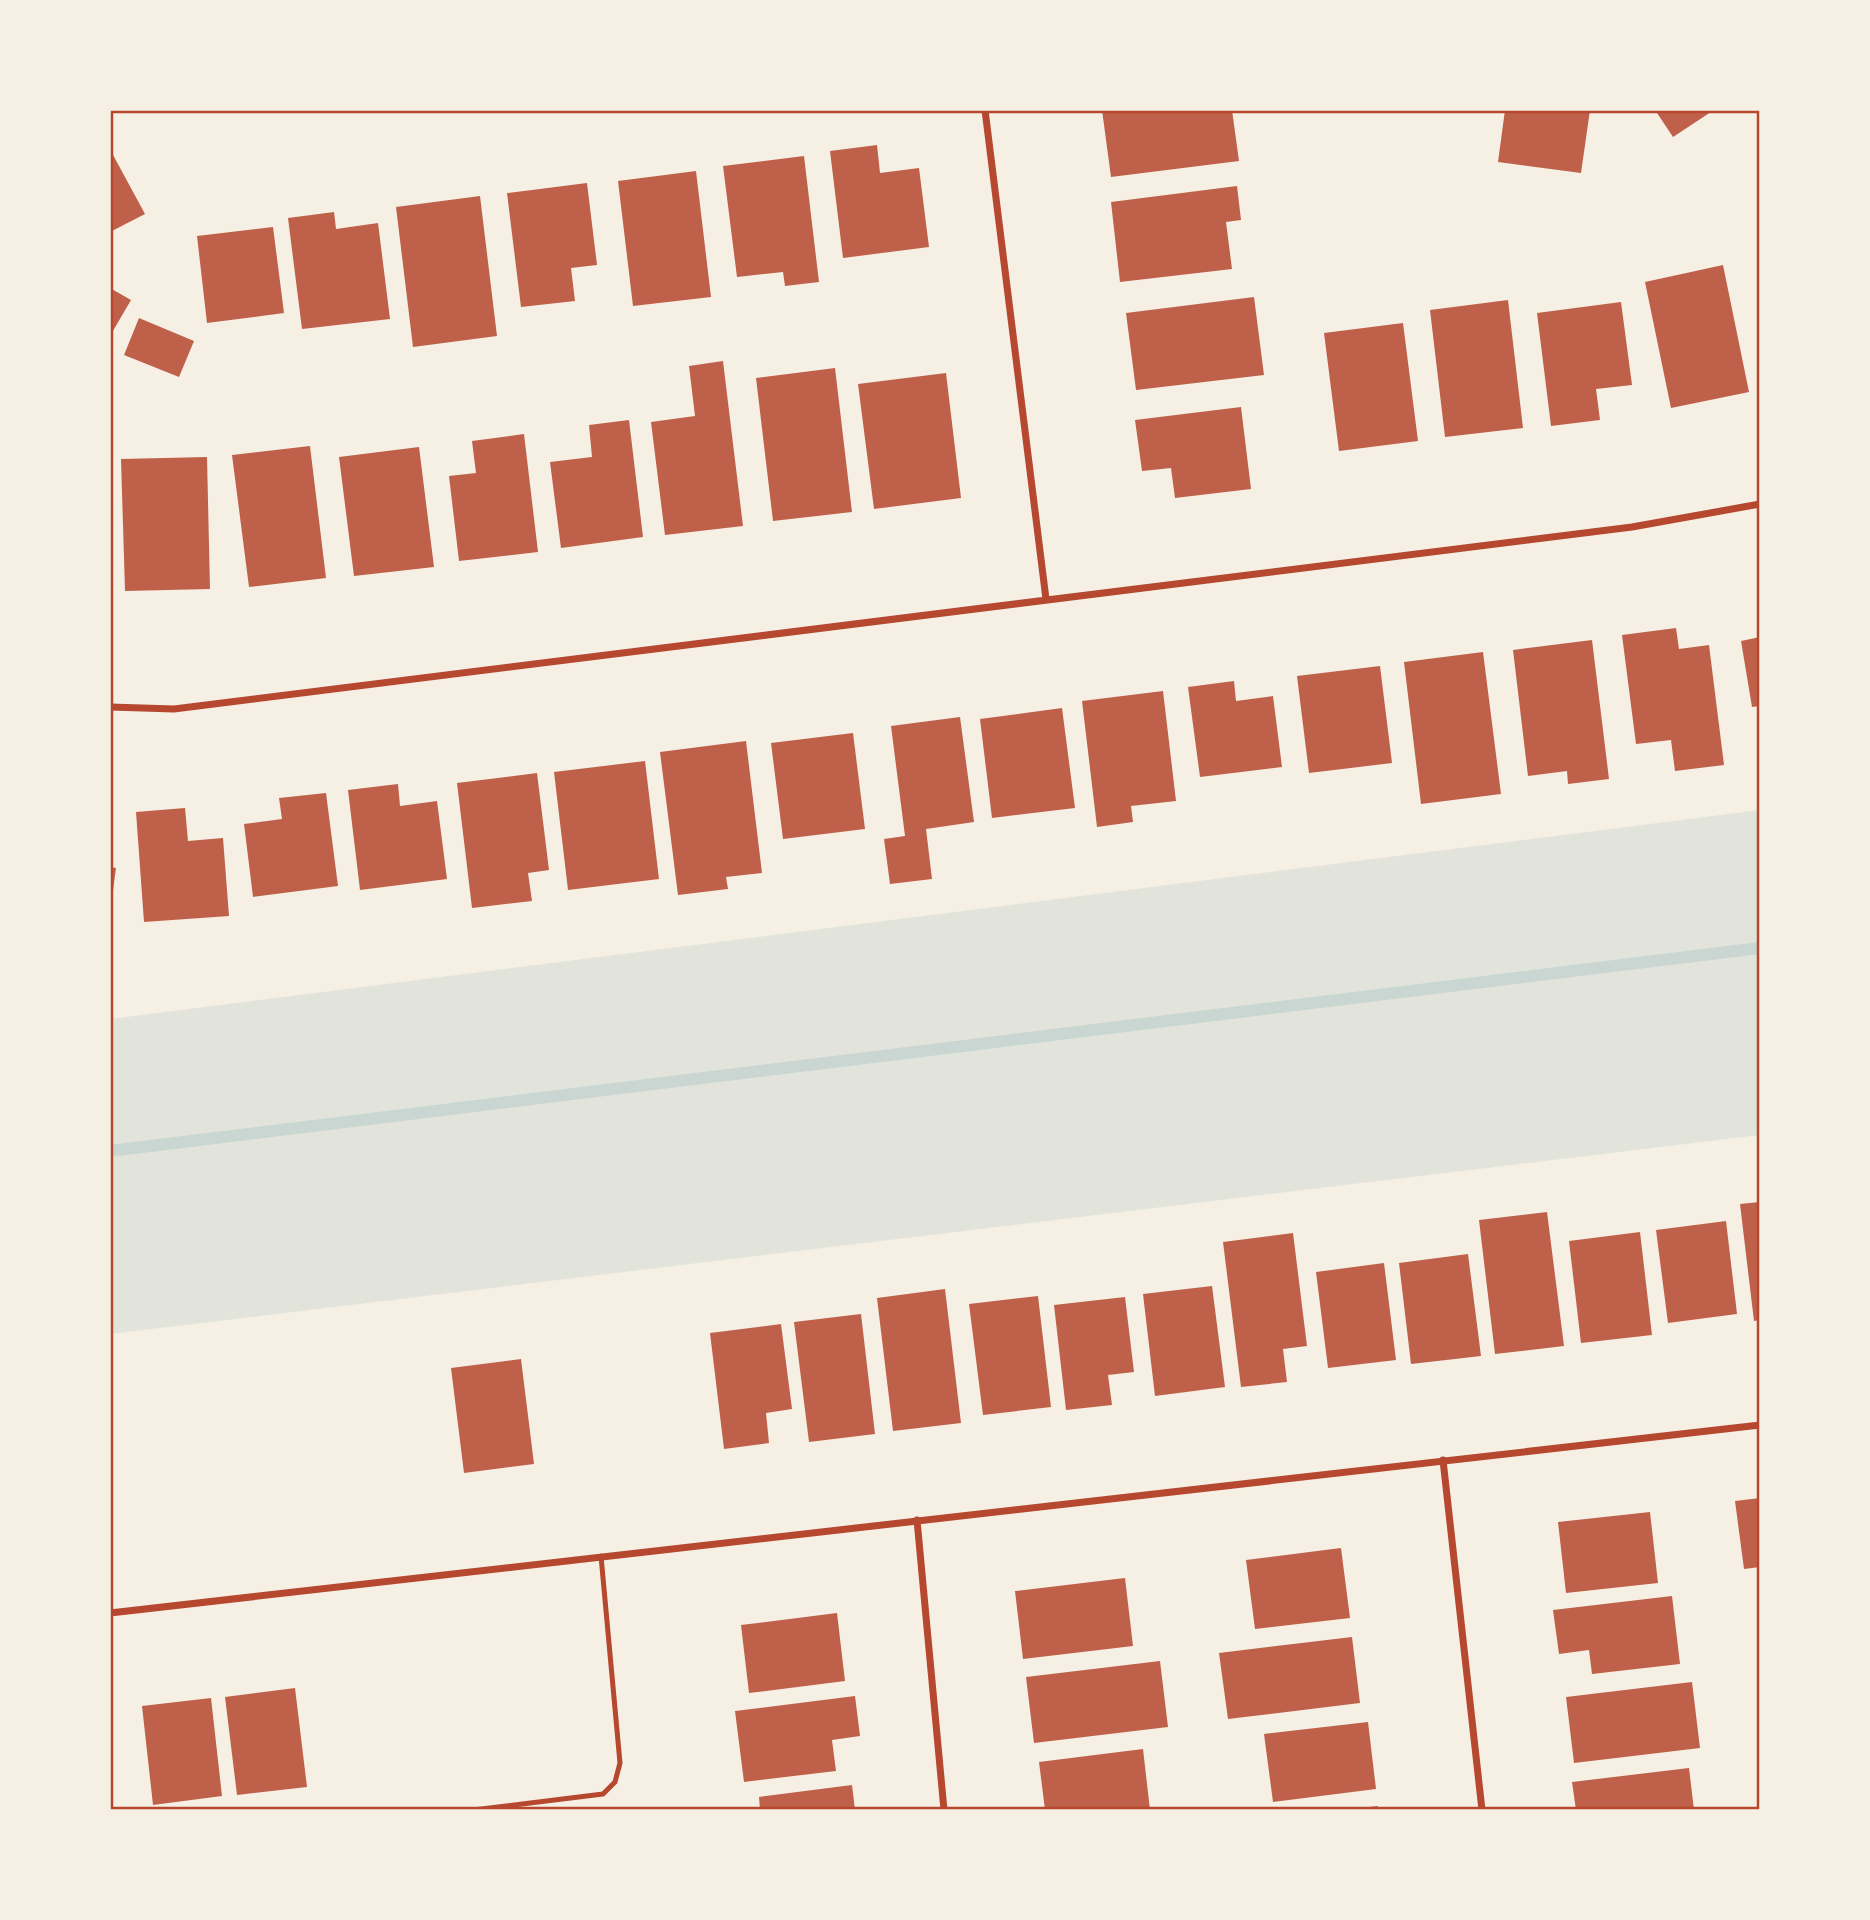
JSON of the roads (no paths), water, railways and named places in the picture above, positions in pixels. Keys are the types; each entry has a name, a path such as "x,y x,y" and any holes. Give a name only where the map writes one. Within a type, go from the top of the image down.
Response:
{"street":[{"path":"985,110 1046,599"},
{"path":"110,707 174,709 1632,527 1760,504"},
{"path":"110,1613 1760,1425"},
{"path":"1443,1460 1482,1810"},
{"path":"917,1520 944,1810"}],"lane":[{"path":"473,1810 603,1794 615,1782 620,1763 600,1556"}],"waterway":[{"path":"110,1151 1760,948"}]}
